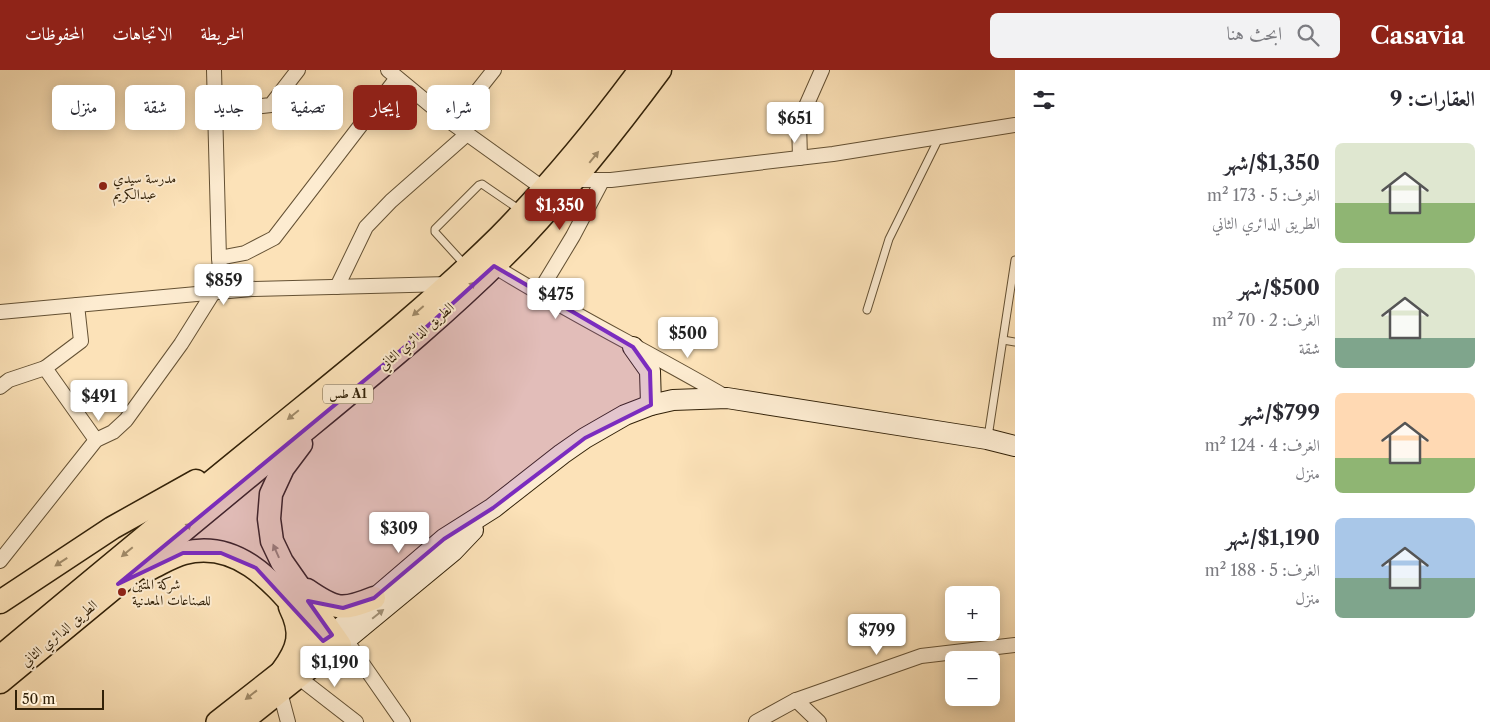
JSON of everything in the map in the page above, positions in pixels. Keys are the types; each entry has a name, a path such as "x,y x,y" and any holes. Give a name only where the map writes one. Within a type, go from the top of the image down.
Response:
{"highway":[{"name":"الطريق الدائري الثاني","path":"0,657 253,447 350,370 467,267 544,189 640,70"},
{"name":"الطريق الدائري الثاني","path":"0,682 400,351 494,266 575,180 660,70"},
{"path":"287,680 298,642 298,628 291,590 282,562 272,541 269,519 271,494 283,468 336,404"},
{"path":"0,602 112,528 253,447"},
{"path":"118,584 183,553 202,551 221,553 238,559 291,590 331,606 343,608 355,606 374,598"},
{"path":"291,590 334,642"}],"main road":[{"path":"633,347 650,371 651,405"},
{"path":"334,642 374,598 444,539 493,508 585,438 625,415 651,405 673,400 727,398 987,439 1015,446"},
{"path":"242,722 287,680 453,551 493,508"},
{"path":"217,722 287,680"}],"street":[{"path":"214,70 215,85"},
{"path":"262,106 270,105 298,70"},
{"path":"482,85 494,70"},
{"path":"800,158 799,122 822,70"},
{"path":"219,258 245,253 274,238 393,74 427,102"},
{"path":"575,180 602,181 800,158 1014,125"},
{"path":"0,561 96,440 113,432 126,420 217,292 219,258 216,130"},
{"path":"462,130 544,189"},
{"path":"337,287 366,227 385,207 467,134"},
{"path":"538,294 573,236 602,181"},
{"path":"494,266 538,294 727,398"},
{"path":"0,312 251,289 448,284"},
{"path":"0,387 9,380 45,368 81,342 77,305"},
{"path":"45,368 96,440"},
{"path":"334,642 403,722"},
{"path":"756,722 796,700 922,656 1015,645"},
{"path":"287,680 288,722"},
{"path":"287,680 356,722"},
{"path":"796,700 819,722"}],"lane":[{"path":"867,310 889,239 940,137"},
{"path":"467,267 435,232 435,228 479,185 484,185 522,212"},
{"path":"987,439 1015,260"},
{"path":"1003,340 1015,342"}],"highlighted area":[{"path":"494,266 633,347 650,371 651,405 585,438 493,508 444,539 374,598 343,608 308,601 332,635 323,641 256,568 221,553 183,553 118,584 400,351"}],"place":[{"name":"مدرسة سيدي عبدالكريم","path":"103,186"},
{"name":"شركة المتين للصناعات المعدنية","path":"122,592"}]}
